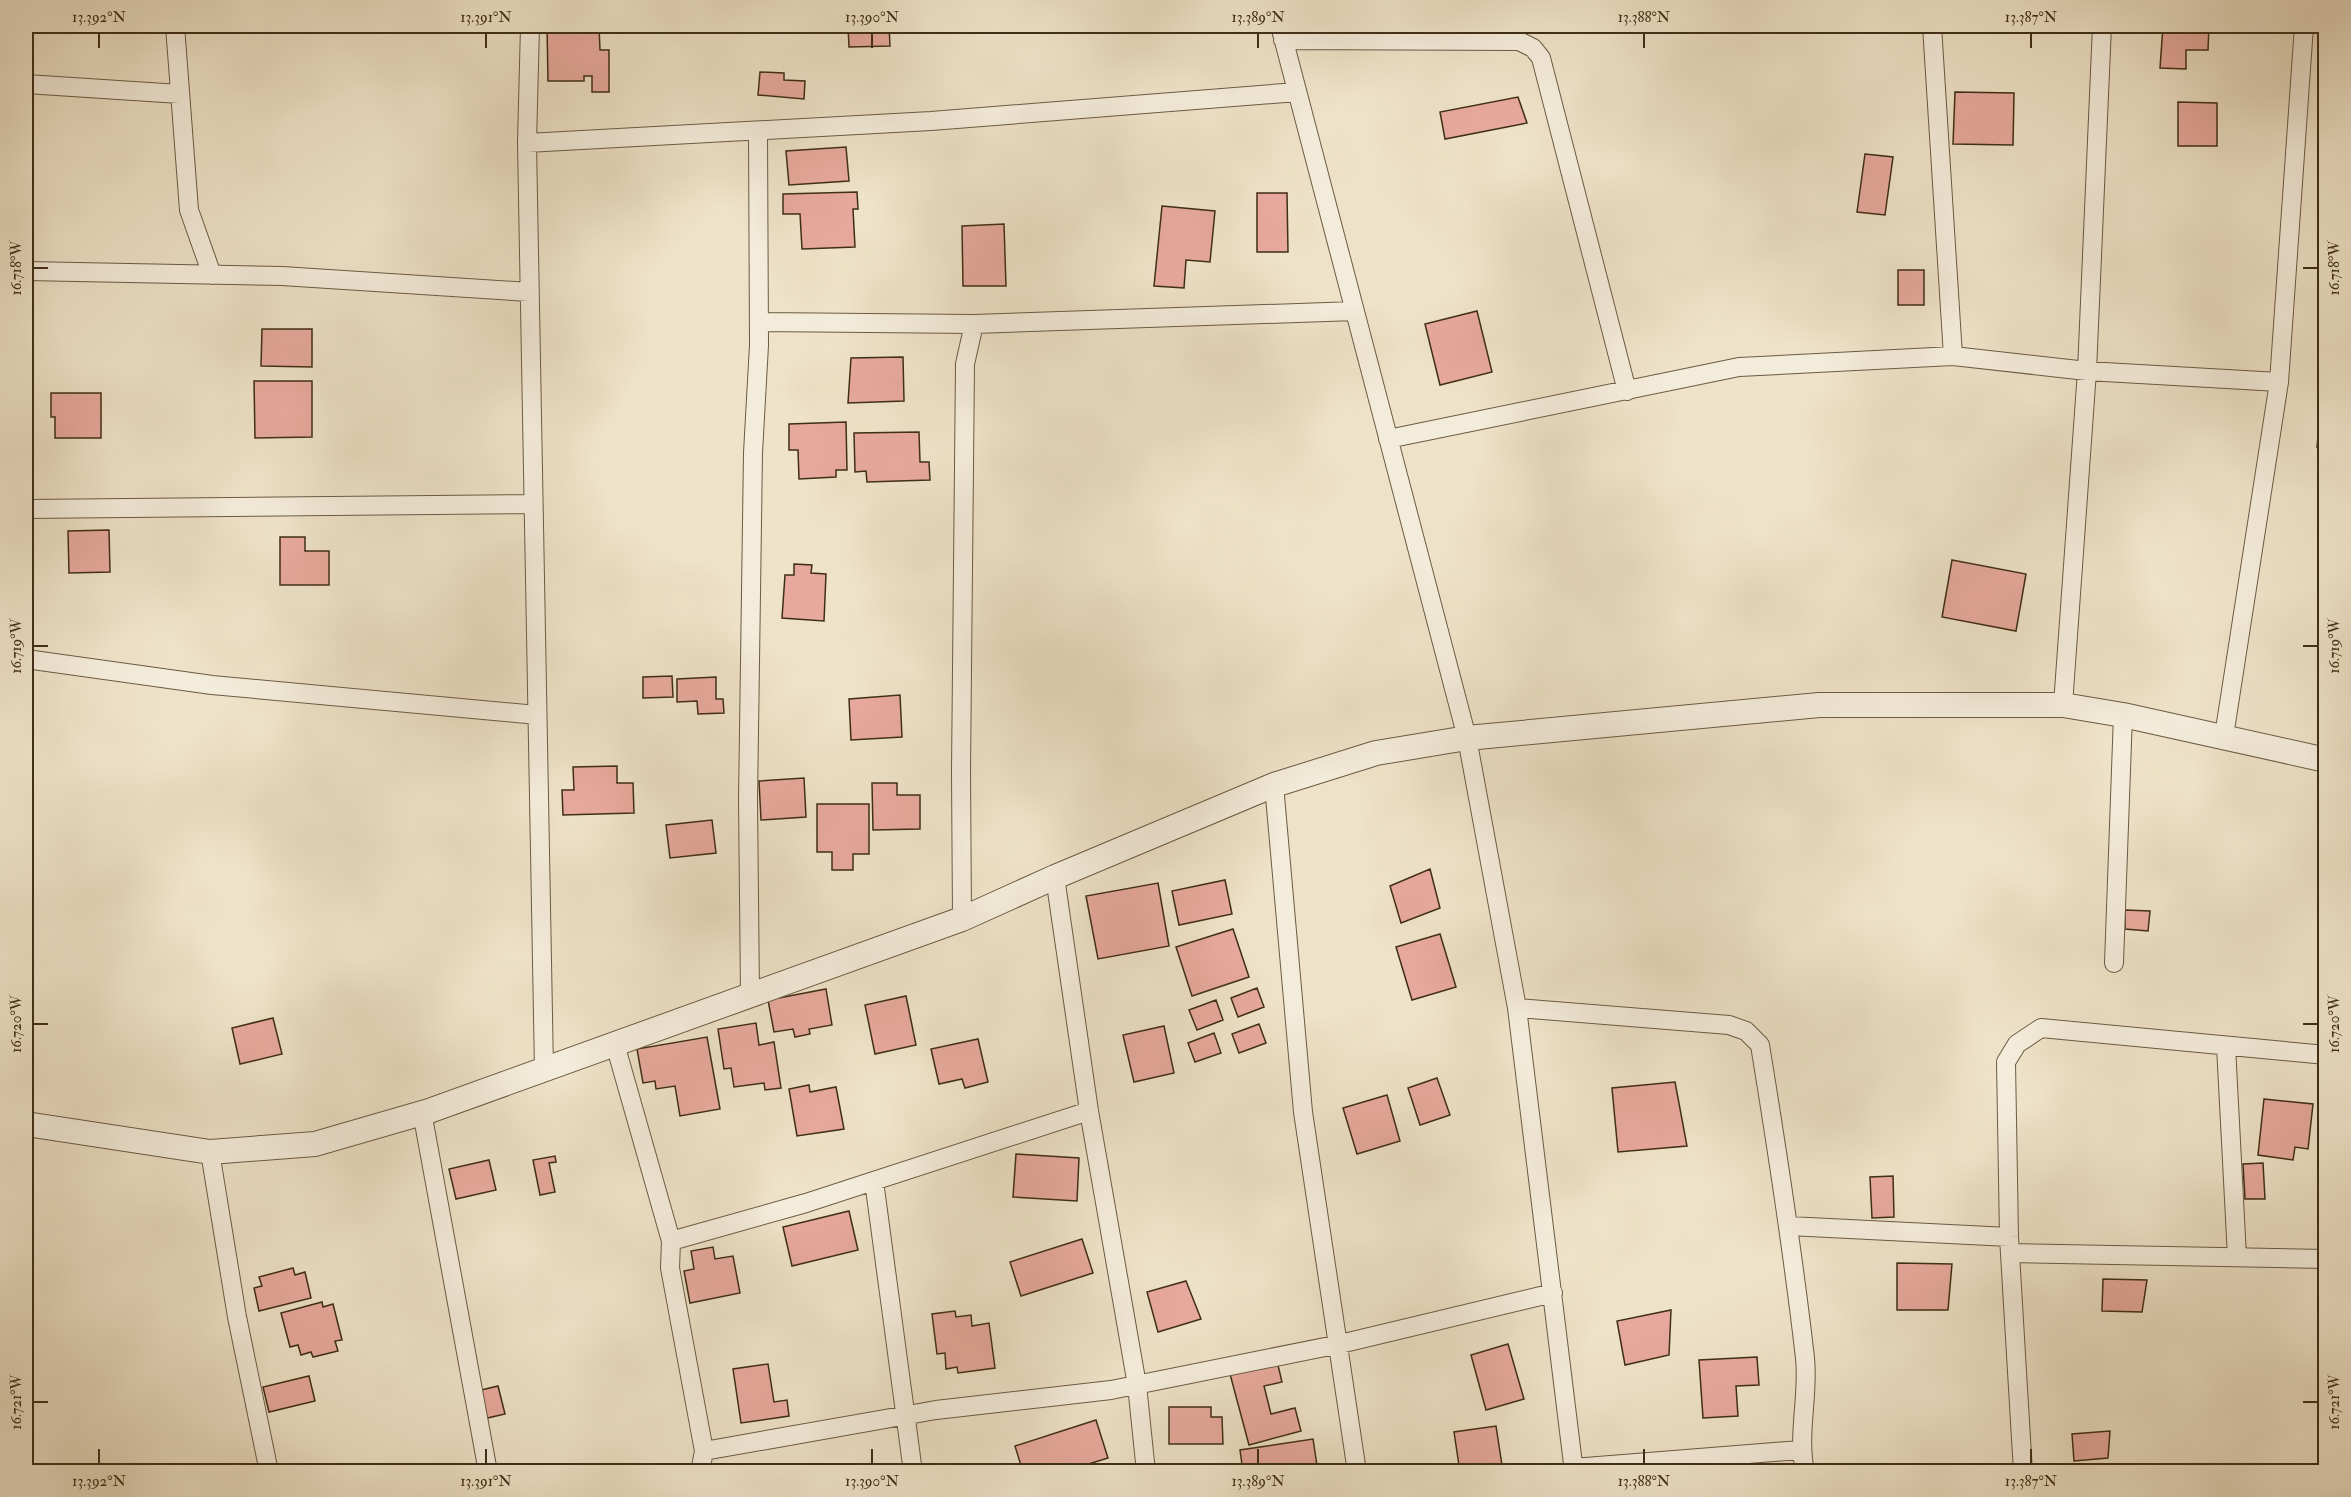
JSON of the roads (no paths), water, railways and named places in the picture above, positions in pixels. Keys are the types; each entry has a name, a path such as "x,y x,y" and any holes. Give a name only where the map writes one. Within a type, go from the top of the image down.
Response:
{"street":[{"path":"175,26 189,210 212,275"},
{"path":"530,26 527,143 544,1070"},
{"path":"1932,26 1953,356"},
{"path":"2063,705 2087,371 2102,26"},
{"path":"2224,736 2279,382 2304,26"},
{"path":"1628,391 1541,58 1533,48 1519,41 1281,33 1467,738 1517,1008 1574,1470 1800,1450"},
{"path":"26,84 180,94"},
{"path":"527,143 931,121 1297,92"},
{"path":"750,995 748,765 753,453 759,322 758,131"},
{"path":"26,271 282,276 529,292"},
{"path":"759,322 974,324 1355,311"},
{"path":"962,920 965,364 974,324"},
{"path":"1388,439 1739,367 1953,356 2087,371 2279,382"},
{"path":"26,509 533,504"},
{"path":"26,659 212,685 537,715"},
{"path":"26,1124 210,1152 315,1144 422,1112 544,1070 962,920 1055,877 1274,785 1376,753 1467,738 1819,705 2063,705 2224,736 2325,760"},
{"path":"2115,963 2123,715"},
{"path":"1274,785 1303,1112 1340,1344 1357,1472"},
{"path":"1055,877 1089,1111 1137,1385 1146,1472"},
{"path":"1517,1008 1729,1025 1746,1031 1760,1045 1789,1227 1805,1362 1800,1450 1805,1472"},
{"path":"2023,1472 2010,1245 2006,1062 2017,1044 2041,1028 2325,1055"},
{"path":"615,1044 672,1241 670,1268 704,1451 700,1472"},
{"path":"2226,1046 2237,1257"},
{"path":"672,1241 874,1181 1089,1111"},
{"path":"422,1112 488,1472"},
{"path":"210,1152 237,1317 270,1472"},
{"path":"874,1181 913,1472"},
{"path":"1789,1227 2010,1245 2237,1257 2325,1259"},
{"path":"704,1451 936,1410 1137,1385 1340,1344 1552,1293"}]}
